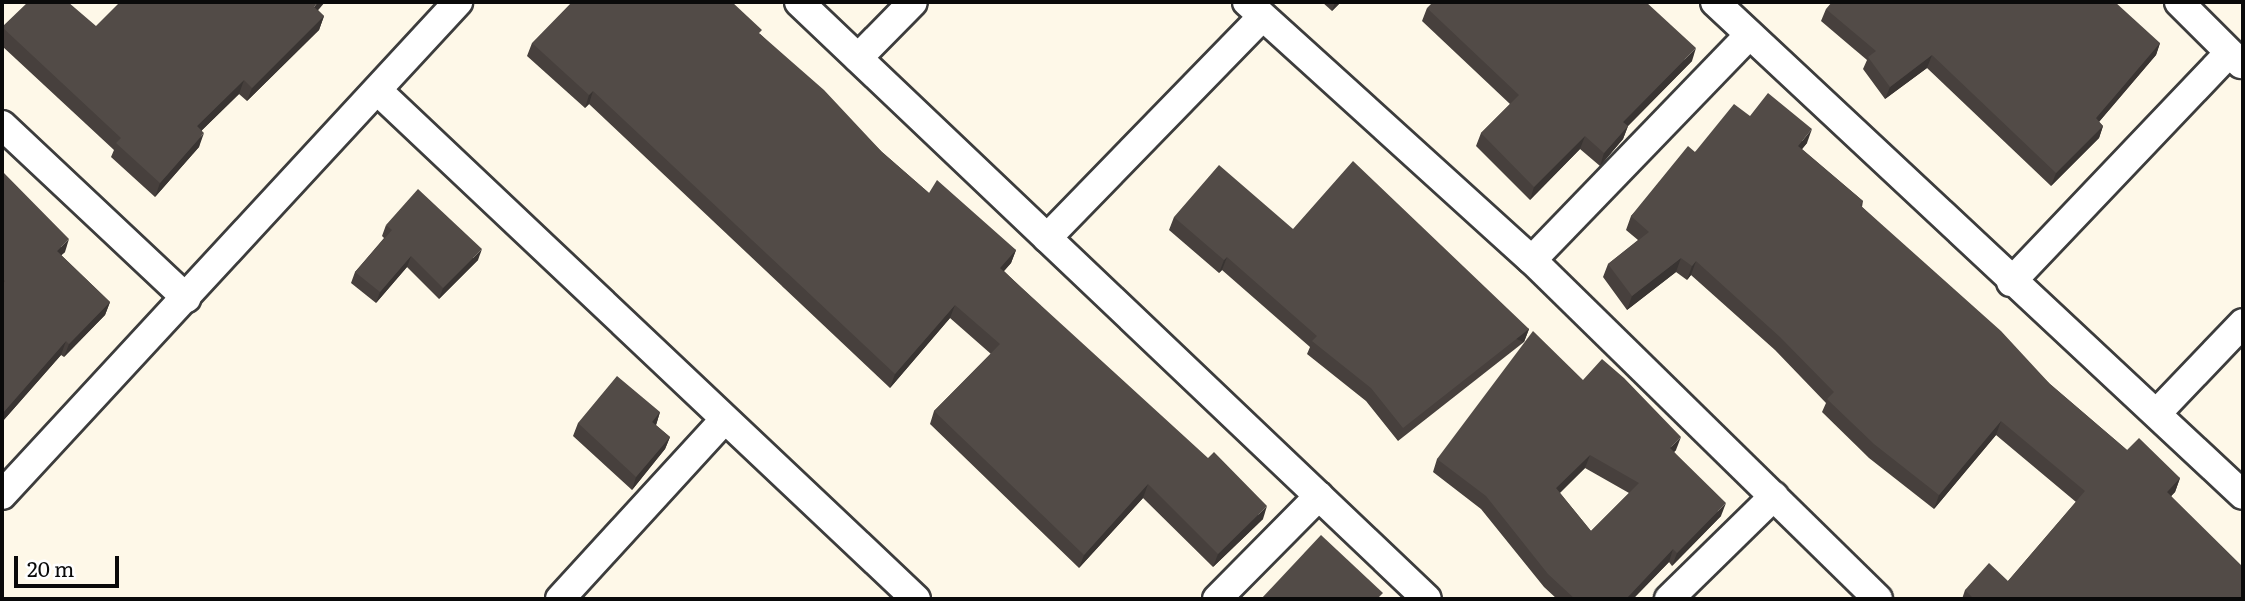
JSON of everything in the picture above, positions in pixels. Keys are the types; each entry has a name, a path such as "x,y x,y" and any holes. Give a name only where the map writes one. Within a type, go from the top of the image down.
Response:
{"street":[{"path":"2,495 379,91 458,2"},
{"path":"799,2 1427,599"},
{"path":"858,58 913,2"},
{"path":"1715,2 2011,282 2157,413 2243,495"},
{"path":"2011,282 2236,60 2188,5"},
{"path":"1047,238 1255,9 1532,260 1878,599"},
{"path":"1532,260 1749,35"},
{"path":"379,91 916,599"},
{"path":"2,125 187,298"},
{"path":"2157,413 2243,323"},
{"path":"560,599 724,420"},
{"path":"1217,599 1319,496"},
{"path":"1669,599 1774,496"}],"building":[{"path":"28,2 68,2 96,26 120,2 318,2 314,7 324,16 252,88 244,80 197,126 204,133 160,183 116,143 121,138 2,27"},
{"path":"572,2 732,2 762,30 759,33 824,90 882,152 929,193 937,180 1016,250 1000,268 1208,458 1214,452 1267,506 1218,554 1148,484 1084,555 934,411 1000,344 955,305 895,374 593,91 589,95 532,43"},
{"path":"1433,2 1646,2 1696,48 1623,122 1628,126 1604,153 1585,136 1534,187 1481,133 1519,95 1427,8"},
{"path":"1832,2 2115,2 2160,43 2096,118 2103,126 2056,173 1932,55 1890,87 1868,57 1876,51 1826,9"},
{"path":"1768,93 1812,129 1798,146 1863,201 1860,205 2001,331 2050,384 2127,450 2139,438 2180,478 2167,492 2243,567 2243,599 1974,599 1965,590 1989,563 2008,581 2085,491 2001,421 1939,495 1874,444 1827,399 1834,392 1780,337 1696,261 1692,266 1681,258 1632,296 1608,264 1649,232 1631,216 1688,146 1695,152 1734,104 1750,116"},
{"path":"1353,161 1529,329 1403,428 1371,388 1312,341 1317,336 1227,257 1224,260 1174,217 1219,165 1293,229"},
{"path":"2,171 69,239 57,251 110,302 69,344 66,341 2,414 2,285 5,281 2,278"},
{"path":"418,189 482,249 443,288 411,256 380,292 355,272 392,230 386,225"},
{"path":"1533,331 1583,380 1602,359 1624,378 1681,437 1670,448 1726,503 1677,553 1673,549 1626,599 1575,599 1548,574 1486,496 1437,459","holes":["1590,455 1639,483 1591,531 1556,488"]},
{"path":"617,376 660,412 652,422 670,437 636,477 578,423"},
{"path":"1321,535 1383,593 1377,599 1261,599"}]}
